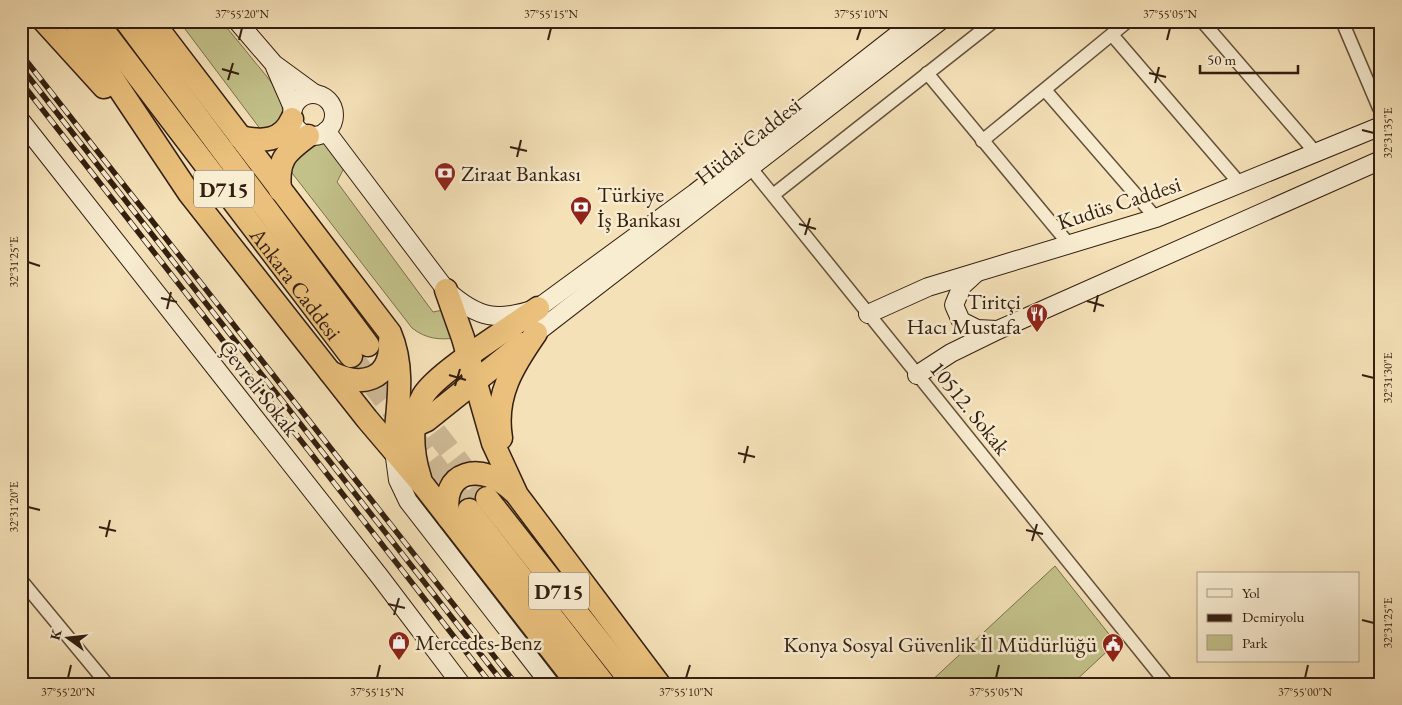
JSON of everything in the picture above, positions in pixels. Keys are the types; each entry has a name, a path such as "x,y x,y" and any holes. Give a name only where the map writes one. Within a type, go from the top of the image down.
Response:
{"highway":[{"path":"44,21 152,138"},
{"path":"74,21 189,193 367,419 401,436 414,452 421,483"},
{"name":"Ankara Caddesi","path":"96,21 359,350 126,21"},
{"path":"152,21 390,333 398,353 401,436 421,483 578,684"},
{"path":"240,137 258,140 272,139 285,131 292,113"},
{"path":"280,190 280,164 292,148 317,133"},
{"path":"446,290 497,454 517,495 659,684"},
{"path":"401,436 428,389 538,308"},
{"path":"330,372 355,382 378,375 386,366 390,355 390,341 382,323"},
{"path":"401,436 427,420 536,333"},
{"path":"536,333 507,381 501,399 499,420 507,456 536,509 546,534"},
{"path":"448,518 446,508 449,488 461,475 479,472 496,477 517,495"},
{"name":"D715","path":"604,684 478,504 632,684"}],"street":[{"path":"238,21 274,64 315,94 327,99 333,110 333,120 317,133"},
{"name":"Hüdai Caddesi","path":"536,333 915,21"},
{"name":"Hüdai Caddesi","path":"538,308 746,162 940,21"},
{"path":"773,196 994,21"},
{"path":"982,141 1113,36 1128,21"},
{"path":"1202,21 1316,153"},
{"path":"1342,21 1380,117"},
{"path":"1113,36 1241,185"},
{"path":"274,64 297,130 317,133 446,290 466,307 488,316 506,317 538,308"},
{"path":"927,73 1068,244"},
{"path":"1045,90 1156,218"},
{"path":"292,113 300,98 315,94"},
{"name":"Kudüs Caddesi","path":"868,314 928,287 1156,218 1316,153 1380,117"},
{"name":"Çevreli Sokak","path":"21,121 380,577 461,684"},
{"path":"917,374 951,353 997,330 1381,160"},
{"name":"10512. Sokak","path":"746,162 1167,684"},
{"path":"978,272 962,286 954,305 960,321 977,329 997,330"},
{"path":"401,436 398,480 408,500 550,684"},
{"path":"21,580 107,684"}],"green space":[{"path":"179,21 221,21 275,88 282,108 281,117 274,124 261,130"},
{"path":"328,141 345,166 337,182 433,312 448,309 456,338 433,338 412,328 289,169 304,150"},
{"path":"1055,566 1116,643 1072,684 928,684"}],"tunnel":[{"path":"351,356 469,510"},
{"path":"415,406 487,498"}],"railway":[{"path":"21,54 516,684"},
{"path":"21,67 504,684"},
{"path":"21,82 491,684"}],"place":[{"name":"Ziraat Bankası","path":"445,192"},
{"name":"Türkiye İş Bankası","path":"581,226"},
{"name":"Tiritçi Hacı Mustafa","path":"1037,333"},
{"name":"Mercedes-Benz","path":"399,661"},
{"name":"Konya Sosyal Güvenlik İl Müdürlüğü","path":"1113,663"}]}
